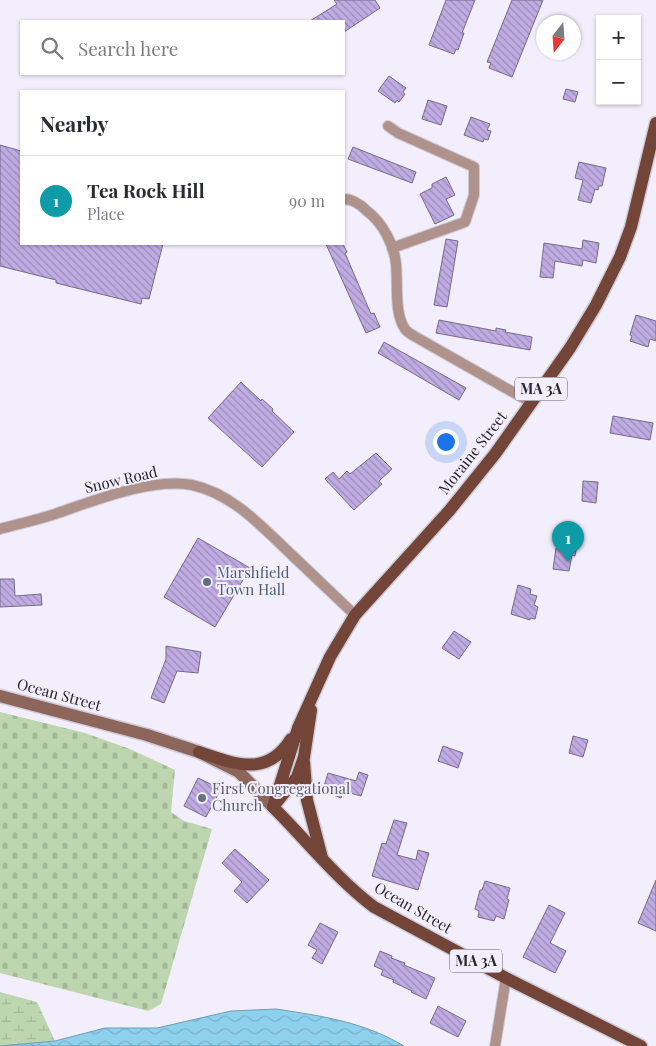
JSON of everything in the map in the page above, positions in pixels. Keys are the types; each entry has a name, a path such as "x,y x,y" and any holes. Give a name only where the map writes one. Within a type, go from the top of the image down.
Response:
{"main road":[{"name":"Moraine Street","path":"273,807 298,728 330,657 355,615 449,511 495,454 574,342 596,305 617,264 631,227 656,123"},
{"name":"Ocean Street","path":"0,696 147,735 199,752 239,772 323,861 359,896 374,907 506,978 641,1046"},
{"name":"Moraine Street","path":"273,807 297,777 304,757 312,698"},
{"path":"199,752 229,762 247,765 258,764 277,757 298,728"},
{"name":"MA 3A","path":"304,757 307,800 313,829 323,861"}],"street":[{"path":"388,126 474,167 474,195 465,222 392,248"},
{"path":"345,199 349,199 373,216 383,229 392,248 396,264 400,318 405,329 472,370 532,403"},
{"name":"Snow Road","path":"0,529 43,518 117,494 152,486 191,485 214,493 236,505 355,615"},
{"path":"495,1046 506,978"}],"green space":[{"path":"0,712 85,733 130,749 175,770 171,812 184,821 212,829 161,1004 148,1011 0,973"},
{"path":"0,992 37,1002 55,1041 0,1046"}],"water":[{"path":"276,1009 342,1021 374,1031 404,1046 0,1046 55,1041 105,1028 157,1028 231,1011"}],"building":[{"path":"334,0 375,0 380,8 345,31 345,20 312,20 337,4"},
{"path":"446,0 475,0 462,33 464,33 458,50 456,49 454,54 429,45"},
{"path":"512,0 543,0 512,77 489,68 491,63 487,62"},
{"path":"389,76 406,88 403,92 405,94 399,102 397,100 395,103 378,91"},
{"path":"566,89 578,92 575,102 563,99"},
{"path":"428,100 447,106 441,125 422,119"},
{"path":"471,117 490,124 487,130 491,131 488,140 484,139 483,142 464,135"},
{"path":"0,145 20,151 20,245 163,245 149,299 142,298 141,304 56,283 56,280 0,266"},
{"path":"353,147 416,172 412,183 348,159"},
{"path":"579,162 606,168 602,186 599,186 598,190 595,189 591,203 578,200 583,180 575,178"},
{"path":"446,177 455,195 446,199 454,215 435,224 420,194 432,188 432,184"},
{"path":"446,239 458,241 447,307 434,305"},
{"path":"583,240 599,243 596,263 583,260 582,266 555,261 553,278 540,277 544,243 582,249"},
{"path":"326,245 344,245 347,252 345,253 371,314 374,313 380,327 366,333"},
{"path":"636,315 656,321 656,341 650,339 648,347 630,341"},
{"path":"439,320 496,331 496,328 506,330 505,332 532,337 530,350 436,333"},
{"path":"384,342 466,388 459,400 378,353"},
{"path":"241,382 261,401 262,399 273,409 272,411 294,432 262,467 208,418"},
{"path":"613,416 653,423 650,440 610,433"},
{"path":"376,453 392,469 379,481 382,484 354,510 325,479 333,472 339,479 347,471 350,474"},
{"path":"583,481 598,482 596,503 582,501"},
{"path":"563,536 578,538 575,556 572,555 569,571 553,569 556,548 561,549"},
{"name":"Marshfield Town Hall","path":"198,538 250,568 215,627 164,597"},
{"path":"0,579 14,579 15,596 41,594 42,605 0,607"},
{"path":"518,585 531,589 530,594 537,596 534,605 538,607 535,619 530,618 530,620 511,614"},
{"path":"454,631 471,642 459,659 442,648"},
{"path":"166,646 201,652 198,673 177,671 164,703 151,698 166,659"},
{"path":"573,736 588,740 583,757 569,753"},
{"path":"443,746 463,753 458,768 438,761"},
{"path":"359,772 368,775 361,796 343,791 341,798 331,794 332,789 324,786 328,773 356,781"},
{"name":"First Congregational Church","path":"198,778 221,789 206,817 184,806"},
{"path":"394,820 407,823 397,855 416,860 418,850 429,853 418,890 372,876 382,843 386,844"},
{"path":"235,849 269,880 247,903 234,891 242,882 222,863"},
{"path":"656,880 656,931 638,923"},
{"path":"485,881 510,888 504,919 496,916 494,921 478,917 479,911 475,909 480,890 482,890"},
{"path":"549,905 565,913 550,943 566,951 555,973 523,957"},
{"path":"320,923 338,932 322,964 312,958 317,950 308,945"},
{"path":"380,951 392,956 391,958 405,963 404,965 435,978 426,999 393,982 394,980 381,975 383,970 374,966"},
{"path":"438,1006 466,1021 458,1037 430,1023"}],"place":[{"name":"Tea Rock Hill","path":"568,562"},
{"name":"Marshfield Town Hall","path":"207,582"},
{"name":"First Congregational Church","path":"202,798"}]}
